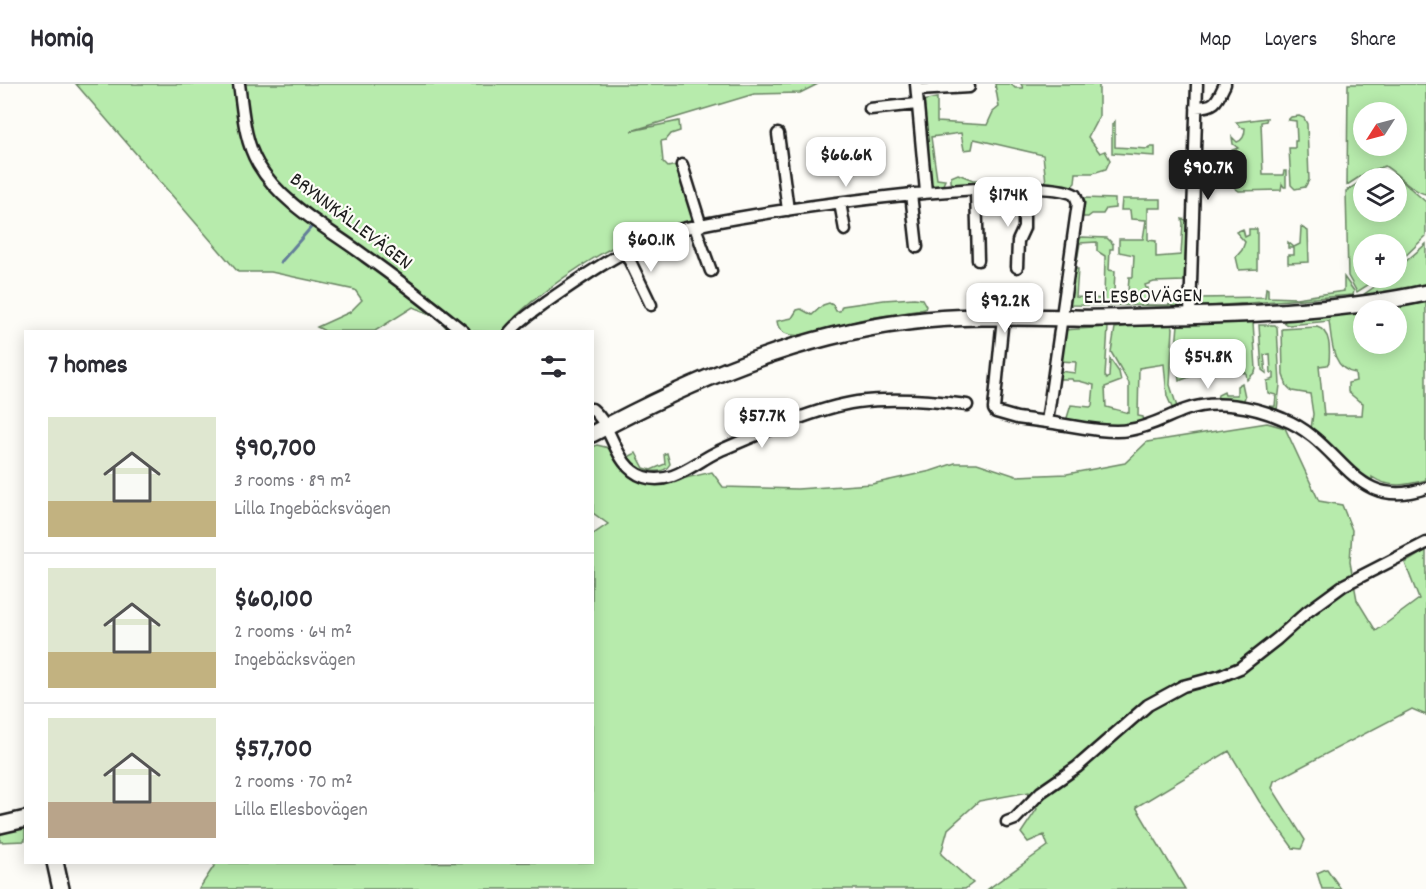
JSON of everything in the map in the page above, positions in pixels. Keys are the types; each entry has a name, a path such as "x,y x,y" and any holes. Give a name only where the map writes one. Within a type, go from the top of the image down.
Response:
{"main road":[{"name":"ELLESBOVÄGEN","path":"599,430 728,369 760,357 837,334 908,321 1003,317 1190,316 1278,312 1355,306 1426,293"},
{"path":"0,825 24,819"},
{"path":"55,864 61,889"}],"street":[{"name":"BRYNNKÄLLEVÄGEN","path":"239,84 245,127 251,148 257,162 273,184 300,209 397,279 461,330"},
{"path":"1190,316 1197,84"},
{"path":"1196,107 1212,105 1216,102 1225,84"},
{"path":"926,192 916,87 969,87"},
{"path":"870,109 918,104"},
{"path":"778,134 788,210"},
{"path":"682,165 711,271"},
{"path":"976,189 978,260"},
{"path":"512,330 524,318 603,264 660,236 698,226 788,210 926,192 976,189 1068,191 1078,198 1047,422"},
{"path":"1017,267 1018,242 1024,228 1024,189"},
{"path":"911,194 918,247"},
{"path":"840,203 845,230"},
{"path":"626,253 651,305"},
{"path":"1003,317 994,409 996,412 1017,418 1121,431 1155,423 1199,406 1210,404 1244,407 1284,419 1309,431 1359,480 1374,490 1388,494 1401,494 1426,488"},
{"path":"594,411 602,417 599,430 627,466 642,477 662,479 674,476 706,457 786,424 854,403 899,399 967,405"},
{"path":"1007,822 1015,819 1041,792 1077,767 1148,705 1183,686 1221,676 1240,668 1307,612 1344,585 1426,543"}],"green space":[{"path":"76,84 818,84 800,93 754,94 631,131 679,121 680,131 661,141 663,162 668,167 677,165 695,222 652,236 649,231 598,256 532,301 515,317 506,330 448,330 437,317 413,307 377,330 323,330 317,327 350,312 362,300 355,290 271,272 238,272"},
{"path":"995,84 1011,84 1015,88 1023,88 1021,84 1099,84 1099,116 1088,137 1100,153 1105,151 1110,160 1106,169 1093,173 1076,173 1075,183 1071,187 1030,185 1029,183 1046,183 1043,155 974,139 972,149 964,150 961,133 931,137 937,179 945,180 942,187 935,187 930,182 921,101 937,98 937,122 987,125 993,112 999,107"},
{"path":"1348,84 1426,84 1426,194 1407,183 1407,168 1385,166 1353,168 1353,181 1347,185"},
{"path":"1299,116 1304,118 1307,124 1309,180 1305,187 1295,189 1291,185 1289,148 1295,148 1295,141 1297,141 1296,121 1288,120"},
{"path":"1267,118 1266,121 1261,122 1263,175 1283,175 1286,171 1286,187 1282,184 1281,190 1239,191 1235,188 1234,176 1231,176 1236,165 1231,162 1232,150 1238,148 1233,144 1232,137 1237,142 1241,140 1245,128 1240,127 1236,122"},
{"path":"1115,121 1115,147 1149,149 1149,147 1155,147 1155,156 1112,153 1112,124"},
{"path":"958,174 973,180 984,180 986,185 957,186 951,182 951,177"},
{"path":"1407,185 1426,202 1426,236 1407,254 1407,234 1353,234 1353,285 1348,276 1346,191 1353,186 1353,222 1407,222"},
{"path":"1083,198 1115,199 1115,208 1106,209 1103,214 1082,217"},
{"path":"1122,199 1161,199 1161,208 1148,208 1148,240 1156,241 1156,257 1181,255 1182,219 1187,220 1184,281 1154,282 1145,285 1149,296 1146,299 1146,305 1168,305 1184,298 1186,306 1070,305 1075,269 1078,269 1076,297 1104,299 1105,256 1097,251 1097,242 1080,243 1075,263 1078,240 1082,237 1107,238 1113,244 1113,249 1110,249 1109,270 1115,271 1114,292 1128,292 1129,277 1133,277 1134,255 1119,252 1119,239 1143,239 1146,220 1131,219 1130,210 1121,210"},
{"path":"1301,227 1308,231 1309,262 1288,263 1288,255 1294,255 1294,248 1288,248 1288,242 1294,247 1300,244"},
{"path":"1243,229 1245,237 1249,235 1249,229 1257,229 1257,269 1239,270 1236,257 1245,242 1236,232"},
{"path":"1426,244 1426,287 1361,300 1318,303 1360,297 1373,288 1407,288 1407,260"},
{"path":"1344,277 1354,291 1353,295 1199,307 1195,302 1195,291 1197,290 1198,298 1265,297 1266,288 1268,297 1296,298 1344,291"},
{"path":"922,299 926,306 925,309 860,320 813,334 789,334 781,330 777,321 792,318 797,310 801,309 812,315 823,305 829,303 836,311 840,311 842,306"},
{"path":"1426,302 1426,480 1392,485 1372,477 1372,486 1334,451 1255,407 1275,406 1276,395 1268,393 1267,381 1274,379 1274,373 1271,373 1270,354 1264,355 1266,373 1262,370 1259,325 1277,327 1280,385 1277,410 1311,429 1313,414 1310,394 1292,391 1287,386 1283,375 1282,329 1317,327 1325,332 1329,347 1329,362 1327,365 1319,366 1324,415 1362,415 1363,403 1348,392 1348,383 1356,381 1355,373 1341,366 1337,360 1332,345 1329,321 1289,325 1285,324 1284,320 1353,314 1353,354 1407,354 1407,305"},
{"path":"1253,322 1256,369 1247,380 1246,373 1210,369 1179,381 1176,349 1178,324"},
{"path":"1171,323 1173,328 1170,385 1178,410 1174,412 1167,396 1164,364 1139,368 1138,416 1143,417 1145,425 1110,427 1066,421 1071,405 1092,406 1094,385 1072,379 1057,379 1059,371 1075,373 1076,362 1060,361 1063,330 1108,327 1105,376 1107,379 1109,377 1110,359 1119,372 1121,381 1105,387 1106,407 1129,413 1129,383 1111,352 1115,328"},
{"path":"1242,383 1245,397 1242,405 1217,399 1218,395 1224,392 1225,395 1237,395 1237,386"},
{"path":"1267,423 1285,428 1319,501 1342,505 1352,530 1350,562 1357,600 1376,631 1419,599 1405,563 1426,550 1426,715 1412,709 1274,781 1272,788 1305,840 1301,849 1293,848 1259,801 1229,751 1136,807 1185,889 988,889 1048,846 1044,835 1028,842 1021,833 1037,809 1029,792 979,801 948,829 941,854 973,883 965,889 199,889 215,864 594,864 594,534 608,524 594,514 594,446 597,445 609,448 623,468 668,482 712,472 723,487 797,489 872,484 931,471 955,463 977,463 1016,476 1067,474 1125,463 1147,442"},
{"path":"636,453 644,468 651,470 665,464 664,454 667,453 670,464 662,470 656,471 646,470 645,473 634,467 628,457"},
{"path":"24,825 24,841 0,842 0,831"},
{"path":"1327,869 1341,889 1322,889 1317,873"}],"waterway":[{"path":"281,262 314,224"}]}
